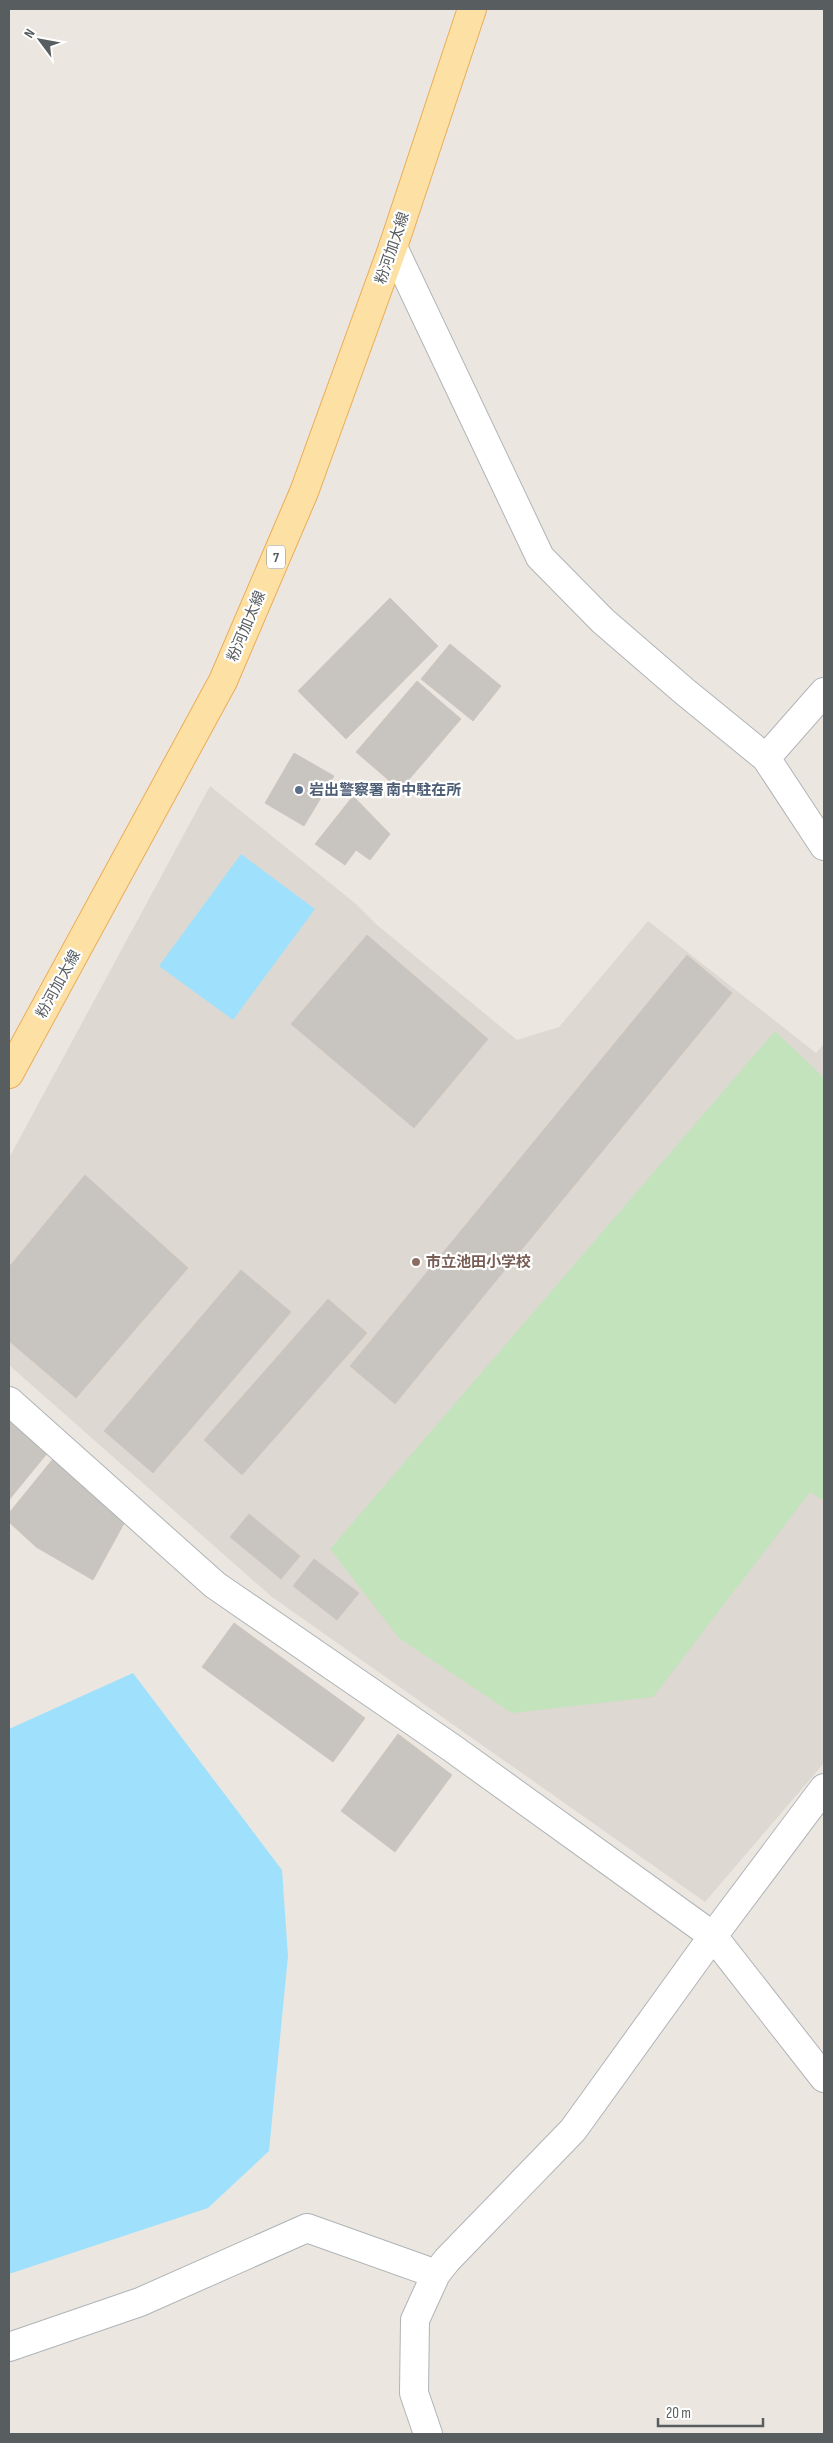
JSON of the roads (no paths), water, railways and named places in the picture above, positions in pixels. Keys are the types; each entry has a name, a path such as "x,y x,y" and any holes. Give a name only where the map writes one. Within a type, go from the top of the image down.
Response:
{"main road":[{"name":"粉河加太線","path":"9,1074 223,681 304,492 393,247 472,9"}],"street":[{"path":"393,247 540,557 603,621 766,758 824,846"},
{"path":"766,758 824,692"},
{"path":"9,1401 215,1585 452,1748 713,1936 824,2078"},
{"path":"428,2434 414,2393 415,2320 436,2274 447,2260 573,2130 713,1936 824,1788"},
{"path":"9,2347 140,2302 307,2228 436,2274"}],"water":[{"path":"241,854 315,909 233,1020 159,966"},
{"path":"133,1673 282,1870 288,1956 269,2151 208,2208 9,2274 9,1729"}],"place":[{"name":"岩出警察署 南中駐在所","path":"299,790"},
{"name":"市立池田小学校","path":"416,1262"}]}
